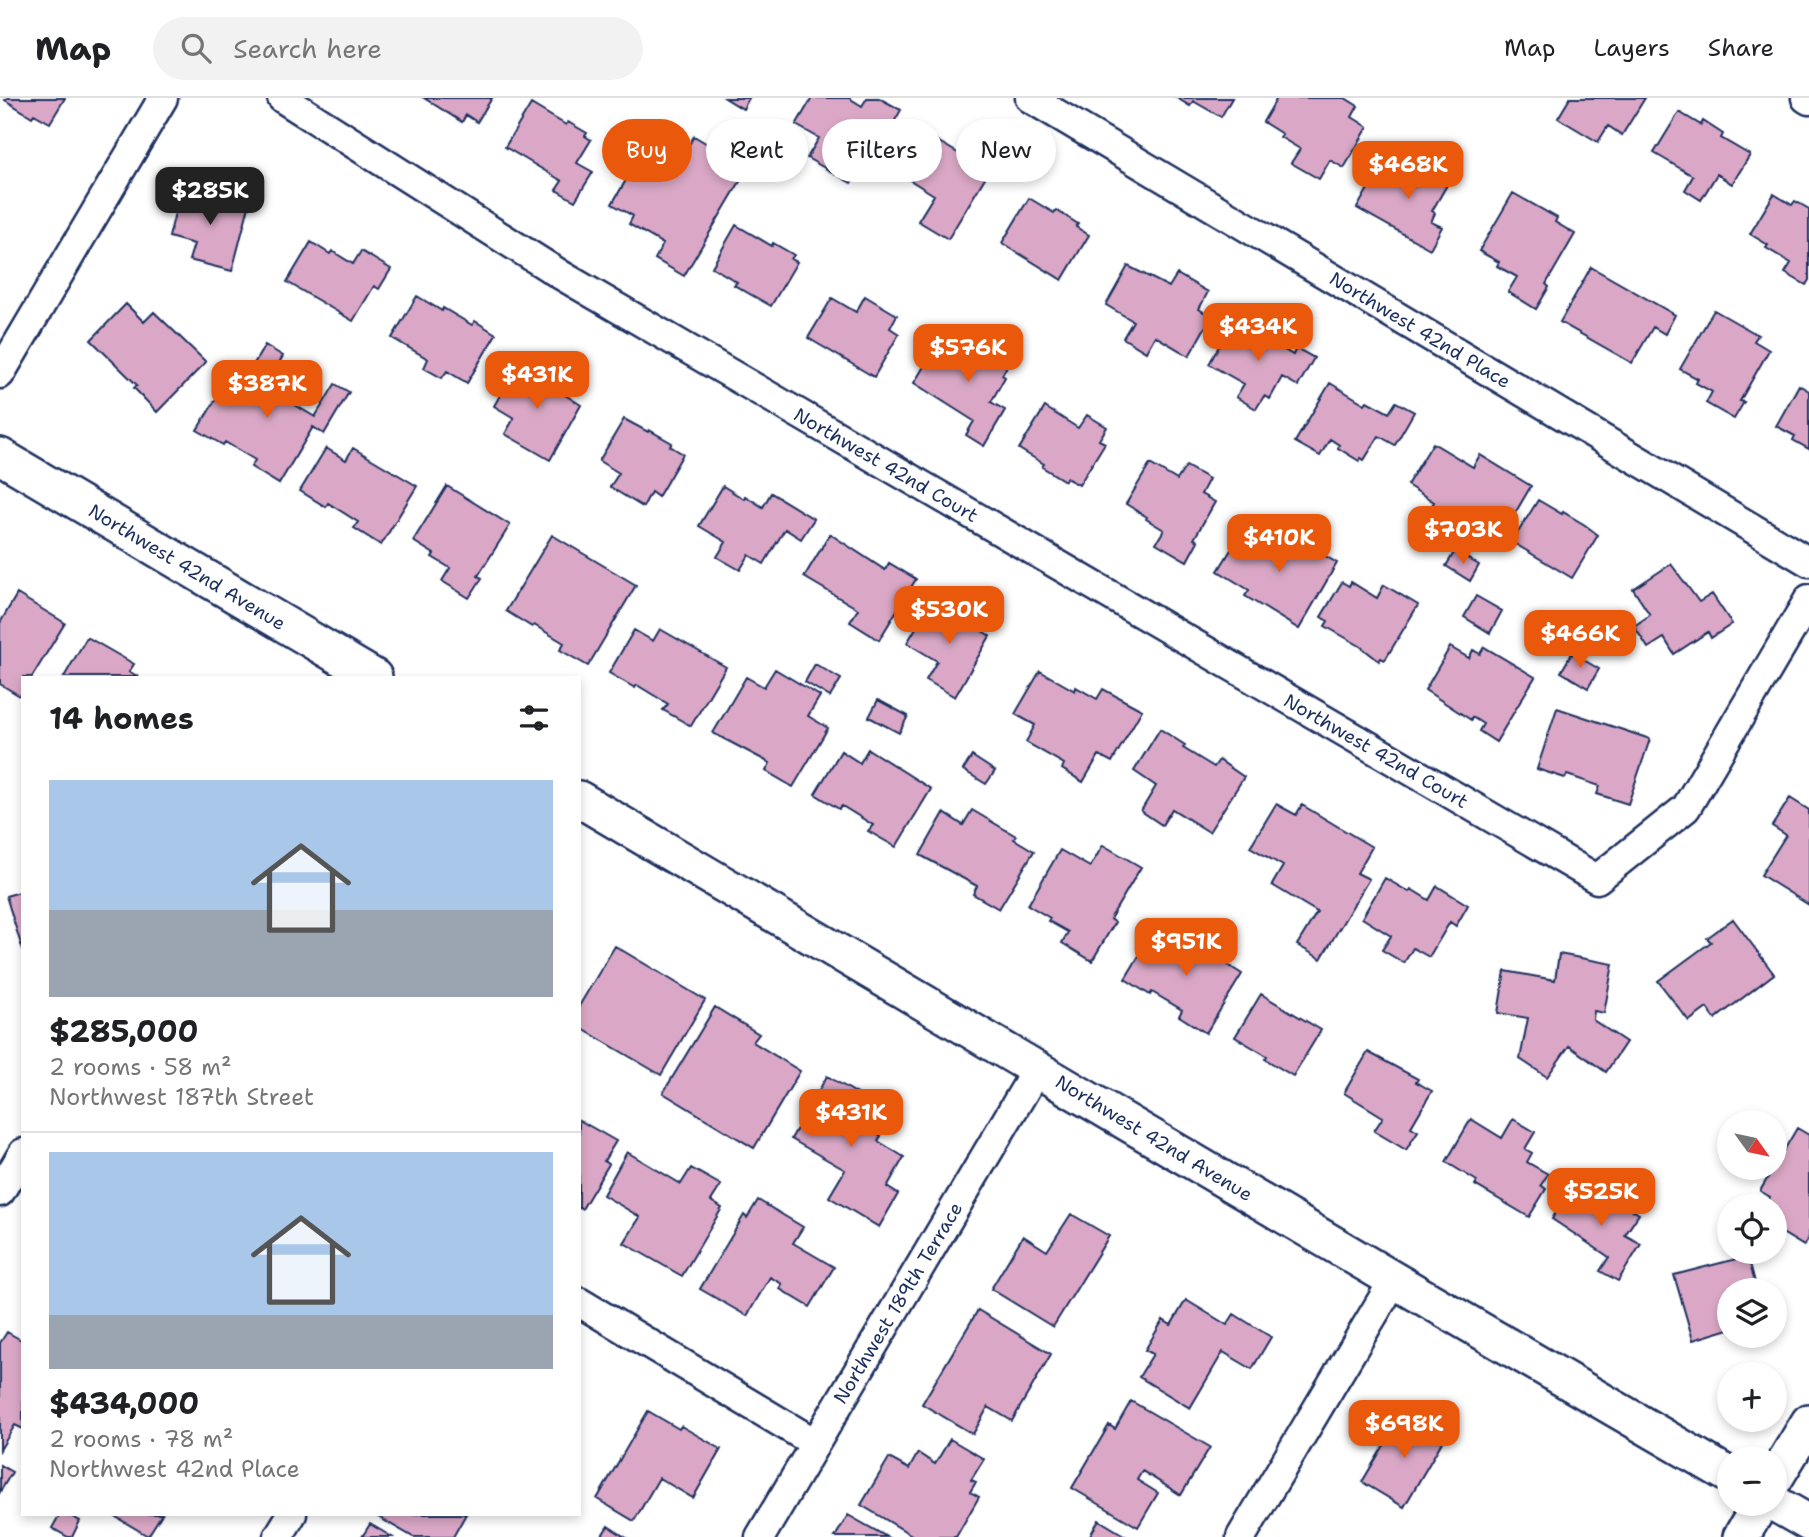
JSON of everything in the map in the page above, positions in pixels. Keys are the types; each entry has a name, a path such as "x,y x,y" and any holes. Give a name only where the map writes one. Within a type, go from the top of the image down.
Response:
{"street":[{"path":"0,374 163,98"},
{"name":"Northwest 42nd Court","path":"282,98 561,275 1597,879 1686,808 1809,599"},
{"name":"Northwest 42nd Place","path":"1030,98 1809,562"},
{"name":"Northwest 42nd Avenue","path":"0,456 372,676"},
{"name":"Northwest 42nd Avenue","path":"581,800 1717,1468"},
{"name":"Northwest 189th Terrace","path":"760,1537 1037,1069"},
{"path":"0,1192 21,1156"},
{"path":"1241,1537 1394,1280"},
{"path":"581,1303 815,1443"},
{"path":"1787,1458 1809,1422"},
{"path":"1787,1510 1809,1523"},
{"path":"278,1537 291,1516"},
{"path":"1741,1537 1753,1516"}],"building":[{"path":"65,98 50,123 34,114 32,117 5,100"},
{"path":"424,98 492,98 477,122 466,115 462,122"},
{"path":"725,98 749,98 743,109"},
{"path":"812,98 849,98 862,106 867,98 879,98 901,110 896,119 822,119 822,167 808,159 819,138 808,132 808,119 800,119"},
{"path":"1177,98 1232,98 1221,117 1193,101 1190,106"},
{"path":"1277,98 1345,98 1358,106 1352,117 1368,127 1344,168 1330,160 1319,179 1291,163 1300,149 1263,122"},
{"path":"1570,98 1645,98 1622,135 1608,126 1598,142 1558,118"},
{"path":"531,104 566,125 568,122 587,133 585,136 591,140 577,163 593,172 575,201 556,190 562,181 505,147"},
{"path":"1679,112 1701,125 1703,121 1723,134 1721,138 1750,155 1732,184 1717,174 1701,200 1685,190 1693,176 1654,153"},
{"path":"694,136 706,143 706,182 740,182 684,276 655,259 663,244 629,224 633,216 612,204 625,182 692,182"},
{"path":"942,144 956,152 956,182 982,182 948,239 918,221 934,195 913,182 942,182"},
{"path":"1410,154 1451,178 1432,211 1435,213 1431,222 1442,227 1430,249 1357,208 1374,178 1391,187"},
{"path":"181,188 211,197 212,193 236,199 234,203 249,206 232,271 189,260 194,244 169,237"},
{"path":"1513,193 1557,218 1555,222 1575,234 1546,284 1549,287 1536,309 1508,292 1517,277 1497,266 1499,262 1479,251"},
{"path":"1774,194 1792,205 1795,201 1809,209 1809,280 1806,285 1785,273 1791,263 1766,248 1768,245 1750,234"},
{"path":"1029,198 1054,213 1056,210 1078,224 1076,227 1089,235 1062,280 1002,243"},
{"path":"736,225 772,246 773,243 794,255 791,259 797,262 771,306 734,285 737,282 712,267"},
{"path":"311,242 353,264 361,251 391,269 379,289 374,286 353,321 287,282"},
{"path":"1128,266 1169,287 1177,274 1208,292 1199,309 1211,317 1189,356 1155,336 1146,352 1123,338 1133,321 1106,305"},
{"path":"1591,267 1675,315 1665,334 1653,327 1632,363 1560,322"},
{"path":"417,296 442,311 443,308 472,325 475,321 496,334 467,383 447,371 442,378 424,368 428,359 392,338"},
{"path":"865,296 897,315 890,328 899,334 874,377 808,338 832,298 856,312"},
{"path":"126,304 144,322 154,312 206,362 157,412 134,388 137,385 91,340"},
{"path":"1714,310 1758,335 1754,341 1769,350 1740,401 1744,402 1734,419 1706,403 1712,392 1696,383 1698,379 1680,369"},
{"path":"1233,321 1258,335 1260,332 1271,338 1293,355 1296,348 1314,358 1298,386 1282,377 1270,399 1264,396 1256,409 1236,397 1244,384 1209,364"},
{"path":"988,338 1014,354 991,402 1005,410 984,446 966,435 974,421 914,383 940,340 974,360"},
{"path":"265,345 283,356 265,387 315,417 335,384 349,392 324,434 313,427 279,484 251,467 255,460 225,442 223,445 197,430 223,388 242,400 249,388 242,384"},
{"path":"519,362 564,389 562,393 581,405 550,460 505,434 514,418 494,406"},
{"path":"1330,383 1365,404 1367,401 1389,413 1396,402 1414,412 1395,445 1379,436 1364,460 1361,458 1359,461 1338,448 1339,445 1330,439 1320,456 1295,442"},
{"path":"1799,385 1809,391 1809,449 1793,440 1795,436 1776,426"},
{"path":"1045,407 1078,428 1087,415 1107,427 1099,440 1105,443 1079,485 1066,478 1065,481 1019,449"},
{"path":"624,419 672,443 670,446 683,454 658,497 651,492 643,507 610,487 619,473 599,461"},
{"path":"1433,443 1473,467 1480,455 1531,486 1501,537 1458,515 1448,532 1424,518 1434,502 1407,485"},
{"path":"326,448 346,460 353,448 417,486 381,545 354,528 358,522 328,503 326,507 300,491"},
{"path":"1150,464 1177,480 1186,466 1209,479 1201,494 1215,502 1194,539 1198,541 1187,561 1156,543 1164,530 1126,504"},
{"path":"447,486 510,525 478,576 482,578 469,598 442,581 450,568 413,541"},
{"path":"723,486 763,507 771,493 814,519 801,539 785,529 764,564 749,555 740,570 717,557 726,542 699,526"},
{"path":"1538,500 1562,514 1563,512 1598,535 1572,578 1512,542"},
{"path":"1243,530 1272,547 1282,530 1337,563 1299,629 1245,596 1249,590 1218,571"},
{"path":"830,534 885,570 889,563 916,579 879,640 850,622 858,609 804,577"},
{"path":"552,535 636,585 588,666 560,650 564,643 506,611"},
{"path":"1455,551 1479,565 1470,581 1446,566"},
{"path":"1671,564 1699,602 1712,594 1732,624 1711,638 1708,632 1674,654 1664,638 1648,648 1634,626 1650,615 1633,589"},
{"path":"1342,582 1349,586 1351,582 1377,598 1384,585 1418,605 1385,660 1381,658 1379,661 1360,646 1325,626 1328,621 1321,617"},
{"path":"17,594 65,623 33,676 21,676 20,696 0,684 0,623"},
{"path":"1476,596 1502,611 1490,633 1464,617"},
{"path":"932,601 955,614 957,611 980,625 978,628 990,636 955,697 926,680 937,661 907,643"},
{"path":"660,629 726,667 691,726 663,710 668,704 637,685 635,688 609,673 634,630 653,641"},
{"path":"87,637 134,664 129,672 137,676 65,676"},
{"path":"1450,647 1469,658 1473,650 1480,654 1484,647 1535,677 1496,742 1479,731 1483,724 1472,717 1471,720 1425,690"},
{"path":"1572,653 1599,669 1588,688 1561,672"},
{"path":"815,664 841,679 830,697 805,682"},
{"path":"775,669 820,696 808,716 828,728 793,787 766,771 770,763 713,733 746,677 764,687"},
{"path":"1040,671 1075,691 1076,687 1097,699 1103,689 1142,710 1112,762 1099,755 1083,782 1062,769 1064,764 1026,742 1035,725 1015,714"},
{"path":"878,700 908,716 899,733 869,717"},
{"path":"1557,708 1650,739 1628,804 1597,794 1600,786 1537,769"},
{"path":"1160,729 1185,745 1183,748 1214,767 1219,760 1244,777 1209,832 1172,809 1162,825 1141,811 1156,786 1134,771"},
{"path":"868,749 931,789 896,847 868,831 873,825 842,806 839,809 815,794 841,751 860,763"},
{"path":"972,756 995,771 986,784 963,770"},
{"path":"1790,798 1809,810 1809,905 1761,875 1786,835 1772,826"},
{"path":"1276,804 1296,815 1302,805 1372,847 1357,873 1369,879 1321,959 1297,945 1317,912 1272,885 1283,866 1250,847"},
{"path":"972,810 1016,836 1014,839 1034,851 999,909 973,894 977,886 920,855 944,813 963,825"},
{"path":"1103,845 1141,867 1110,919 1115,922 1092,961 1062,943 1068,932 1028,905 1060,850 1090,867"},
{"path":"1385,878 1429,900 1437,886 1468,905 1456,926 1450,922 1429,957 1413,948 1404,963 1382,950 1391,936 1362,918"},
{"path":"21,892 21,945 6,896"},
{"path":"1733,919 1774,974 1715,1019 1707,1008 1689,1021 1658,981 1711,942 1707,938"},
{"path":"1180,930 1222,956 1220,960 1242,974 1206,1033 1179,1016 1182,1010 1152,992 1150,995 1125,979 1151,936 1170,947"},
{"path":"615,946 705,1000 661,1075 581,1028 581,1003"},
{"path":"1559,954 1613,964 1604,1013 1594,1011 1593,1020 1626,1042 1606,1072 1569,1046 1547,1077 1520,1059 1528,1018 1498,1013 1505,971 1555,980"},
{"path":"1261,994 1321,1030 1293,1076 1235,1037"},
{"path":"715,1007 759,1034 753,1042 800,1071 754,1148 663,1093"},
{"path":"1368,1052 1418,1079 1416,1082 1432,1091 1411,1127 1418,1131 1406,1150 1374,1131 1383,1117 1344,1093"},
{"path":"827,1076 880,1107 868,1128 881,1136 878,1141 904,1157 887,1187 898,1194 879,1227 829,1197 845,1170 791,1139"},
{"path":"1471,1119 1502,1138 1513,1119 1535,1132 1525,1149 1532,1153 1527,1162 1548,1174 1541,1185 1546,1189 1529,1217 1475,1185 1477,1181 1446,1162"},
{"path":"581,1121 616,1141 604,1161 609,1164 582,1209"},
{"path":"1797,1128 1809,1135 1809,1237 1804,1246 1787,1236 1787,1194 1765,1194 1760,1191 1766,1180 1787,1180 1787,1145"},
{"path":"627,1152 681,1184 691,1168 721,1185 711,1201 722,1208 682,1276 624,1243 640,1217 603,1195"},
{"path":"1571,1188 1586,1198 1590,1192 1601,1199 1604,1193 1639,1214 1625,1235 1641,1244 1618,1281 1600,1271 1609,1257 1552,1219"},
{"path":"758,1200 803,1227 793,1243 834,1267 810,1307 780,1289 782,1284 770,1277 747,1316 700,1289 744,1215 747,1218"},
{"path":"1071,1214 1109,1236 1053,1327 991,1289 1023,1236 1047,1251"},
{"path":"1717,1264 1750,1264 1754,1278 1717,1278 1717,1333 1693,1340 1674,1275"},
{"path":"1186,1300 1227,1325 1234,1314 1271,1337 1252,1369 1223,1352 1190,1408 1139,1377 1153,1354 1145,1350 1163,1320 1171,1325"},
{"path":"978,1310 1051,1354 1012,1421 988,1407 973,1434 922,1404"},
{"path":"7,1332 21,1340 21,1428 15,1425 0,1450 0,1343"},
{"path":"1131,1401 1210,1447 1181,1495 1142,1471 1137,1480 1158,1493 1138,1527 1072,1488 1109,1425 1115,1429"},
{"path":"648,1411 721,1449 693,1498 659,1478 634,1521 597,1499"},
{"path":"1414,1415 1446,1435 1404,1507 1362,1482 1396,1425 1404,1430"},
{"path":"950,1439 984,1459 971,1480 976,1482 970,1492 979,1497 956,1537 915,1537 861,1505 889,1458 909,1469 918,1453 935,1464"},
{"path":"0,1465 12,1472 0,1492"},
{"path":"848,1515 887,1537 835,1537"},
{"path":"59,1516 71,1516 80,1521 72,1537 52,1528"},
{"path":"114,1516 161,1516 148,1536"},
{"path":"376,1516 465,1516 453,1537 413,1537"},
{"path":"1099,1520 1127,1537 1089,1537"},
{"path":"370,1524 392,1537 362,1537"},
{"path":"608,1526 625,1537 601,1537"}]}
